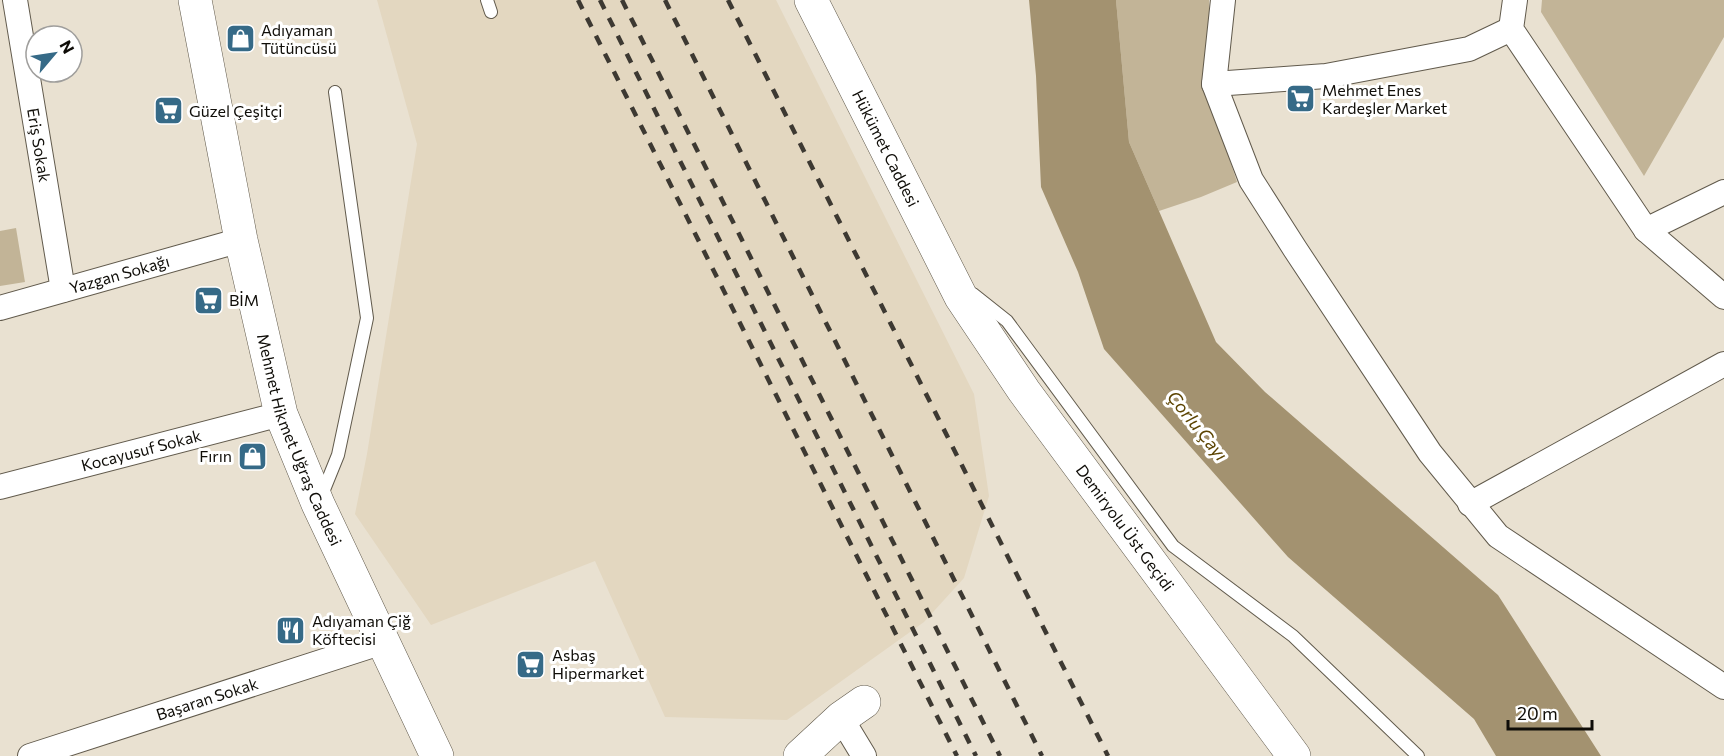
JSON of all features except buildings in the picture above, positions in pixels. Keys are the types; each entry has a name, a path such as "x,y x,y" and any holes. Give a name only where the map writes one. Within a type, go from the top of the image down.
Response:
{"street":[{"name":"Eriş Sokak","path":"15,0 63,290"},
{"name":"Mehmet Hikmet Uğraş Caddesi","path":"195,0 241,240 281,414 318,504 436,756"},
{"name":"Hükümet Caddesi","path":"811,0 956,288"},
{"path":"1222,0 1214,84 1251,180 1417,435 1470,504 1498,536 1724,687"},
{"path":"1515,0 1511,29 1646,230 1724,297"},
{"path":"1214,84 1326,76 1468,49 1511,29"},
{"path":"1646,230 1724,192"},
{"name":"Yazgan Sokağı","path":"0,308 241,240"},
{"name":"Demiryolu Üst Geçidi","path":"956,288 1024,391 1294,756"},
{"path":"1470,504 1724,364"},
{"name":"Kocayusuf Sokak","path":"0,487 281,414"},
{"name":"Başaran Sokak","path":"30,756 383,642"},
{"path":"800,756 853,710 864,756"}],"lane":[{"path":"318,504 338,455 367,318 335,92"},
{"path":"956,288 1007,321 1173,546 1293,636 1418,756"}],"shaded area":[{"path":"377,0 776,0 974,394 989,496 964,578 924,622 787,720 665,717 595,561 431,625 355,514 367,454 417,144"},
{"path":"1116,0 1209,0 1209,97 1237,182 1159,211 1129,142"},
{"path":"1542,0 1724,0 1724,37 1644,176 1541,12"},
{"path":"16,228 25,282 0,286 0,231"}],"water":[{"name":"Çorlu Çayı","path":"1029,0 1116,0 1129,142 1216,342 1265,392 1498,595 1601,756 1496,756 1474,719 1288,557 1104,349 1078,272 1041,187 1036,76"}],"railway":[{"path":"578,0 957,756"},
{"path":"600,0 976,756"},
{"path":"622,0 1000,756"},
{"path":"665,0 1042,756"},
{"path":"728,0 1108,756"}],"place":[{"name":"Adıyaman Tütüncüsü","path":"240,39"},
{"name":"Mehmet Enes Kardeşler Market","path":"1301,99"},
{"name":"Güzel Çeşitçi","path":"168,111"},
{"name":"BİM","path":"208,300"},
{"name":"Fırın","path":"253,456"},
{"name":"Adıyaman Çiğ Köftecisi","path":"291,630"},
{"name":"Asbaş Hipermarket","path":"531,664"}]}
